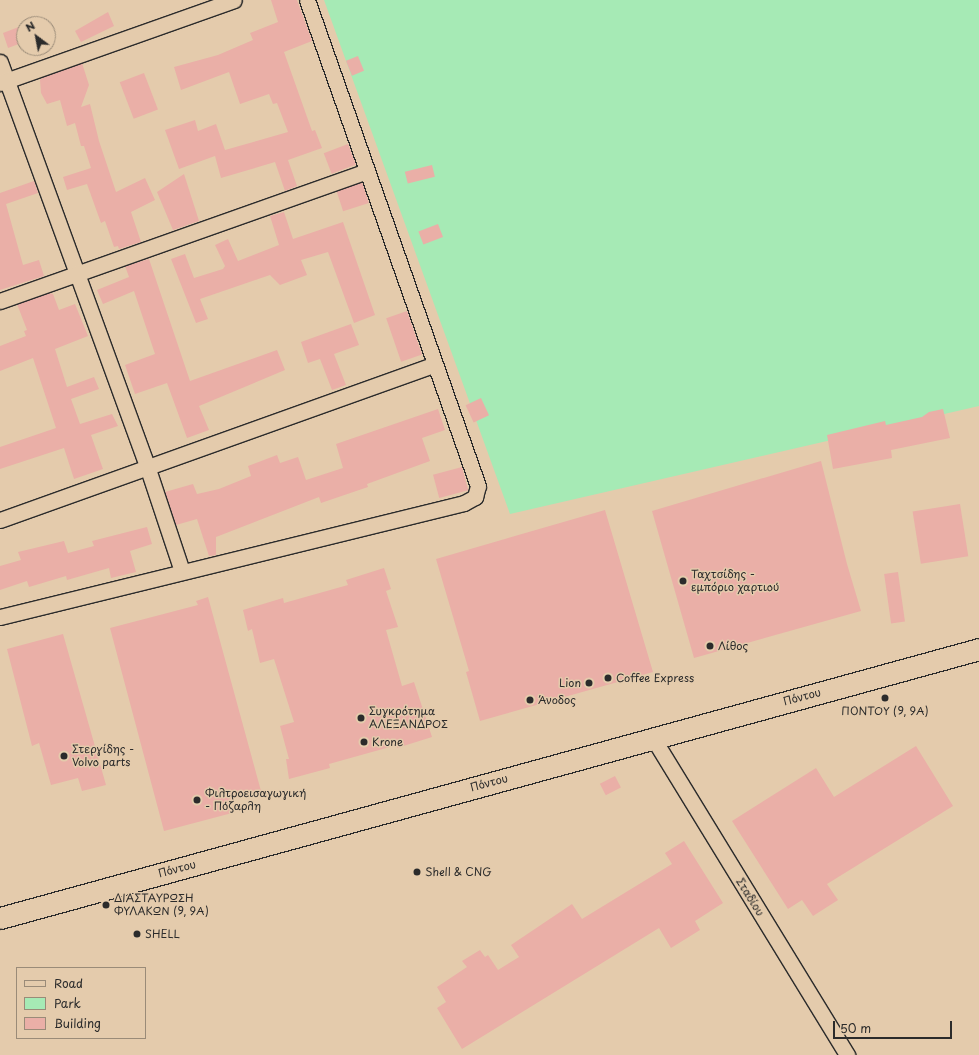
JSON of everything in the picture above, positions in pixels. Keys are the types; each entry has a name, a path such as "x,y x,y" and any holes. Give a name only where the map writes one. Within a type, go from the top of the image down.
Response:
{"street":[{"path":"3,82 234,0"},
{"path":"0,617 182,571 464,503 475,497 478,486 434,365 307,0"},
{"path":"0,62 3,82 77,274 148,469 182,571"},
{"path":"0,301 367,171"},
{"path":"0,520 148,469 434,365"},
{"name":"Πόντου","path":"0,918 979,649"},
{"name":"Σταδίου","path":"653,738 847,1055"}],"green space":[{"path":"324,0 979,0 979,406 510,514"}],"building":[{"path":"271,0 297,0 312,41 284,52 312,131 315,130 322,148 288,160 297,186 285,191 275,162 221,178 215,156 179,169 165,130 195,120 198,131 216,124 225,150 288,132 277,103 273,104 269,94 240,104 229,72 181,90 174,67 218,55 253,40 250,33 278,22"},
{"path":"108,12 114,26 81,42 75,31"},
{"path":"16,28 16,45 8,48 3,33"},
{"path":"358,56 364,71 352,76 346,61"},
{"path":"82,63 89,85 81,107 90,104 99,141 116,192 145,178 155,200 131,212 141,242 119,249 118,246 114,247 105,221 101,223 87,184 67,190 63,177 91,168 84,146 81,146 75,123 67,126 60,100 47,104 41,93 40,80 43,77"},
{"path":"144,73 158,109 134,119 120,82"},
{"path":"348,144 356,165 332,174 324,153"},
{"path":"432,165 435,177 408,183 405,172"},
{"path":"184,174 199,221 173,230 157,192"},
{"path":"34,181 38,193 6,204 23,265 39,260 44,276 0,290 0,193"},
{"path":"362,182 369,203 343,211 336,190"},
{"path":"284,212 293,239 343,222 375,315 354,323 328,252 301,260 307,275 280,285 270,275 200,299 208,319 196,323 171,259 185,254 194,278 223,269 225,266 215,245 228,239 238,261 279,245 270,216"},
{"path":"438,224 443,237 423,245 418,232"},
{"path":"149,259 190,381 277,350 285,370 199,406 209,430 187,438 167,383 135,394 125,365 155,354 134,291 103,304 97,290 129,277 125,266"},
{"path":"49,293 53,294 59,310 75,304 88,336 55,349 67,387 94,377 99,389 71,399 80,424 112,414 118,426 91,435 103,469 74,479 64,448 0,469 0,447 56,428 33,358 0,371 0,346 26,336 24,331 27,330 17,304"},
{"path":"407,311 422,354 401,362 386,318"},
{"path":"351,324 359,345 334,354 346,385 332,390 320,359 308,363 301,342"},
{"path":"481,398 489,415 474,422 466,405"},
{"path":"438,409 445,430 422,438 430,461 367,484 368,487 321,503 319,497 216,537 216,555 209,556 197,519 176,525 165,492 193,484 197,494 219,489 251,476 248,466 277,455 280,463 298,457 306,480 343,468 336,444"},
{"path":"943,409 950,438 891,450 892,458 833,469 827,435 885,421 886,425 922,417 929,412"},
{"path":"821,461 847,564 861,611 694,658 652,511"},
{"path":"462,467 468,490 439,498 433,475"},
{"path":"960,504 968,556 921,564 913,512"},
{"path":"605,510 653,672 480,721 466,672 469,671 436,559"},
{"path":"147,527 152,544 130,551 136,572 111,578 109,568 67,580 66,576 29,587 27,581 0,590 0,566 21,560 18,552 64,541 68,553 94,546 92,541"},
{"path":"384,568 391,589 386,591 398,627 386,630 402,686 414,682 432,737 397,748 397,745 329,764 330,768 289,779 286,759 289,759 280,726 294,722 274,659 260,663 252,629 248,631 243,610 283,598 284,603 348,585 346,580"},
{"path":"898,572 905,622 891,623 884,574"},
{"path":"208,597 261,791 228,800 232,813 164,831 110,628 198,605 196,601"},
{"path":"63,634 106,785 82,791 78,778 51,785 39,743 32,746 7,649"},
{"path":"916,746 953,806 827,884 838,900 813,916 802,900 788,909 732,821 816,768 834,797"},
{"path":"615,776 621,788 606,795 600,784"},
{"path":"684,841 723,903 695,921 700,930 671,948 659,928 462,1049 437,1008 446,1002 437,987 467,967 462,961 480,950 485,957 488,955 498,970 519,957 511,945 572,904 582,919 672,864 665,853"}],"place":[{"name":"Ταχτσίδης - εμπόριο χαρτιού","path":"683,581"},
{"name":"Λίθος","path":"710,646"},
{"name":"Coffee Express","path":"608,678"},
{"name":"Lion","path":"589,683"},
{"name":"ΠΟΝΤΟΥ (9, 9Α)","path":"885,698"},
{"name":"Άνοδος","path":"530,700"},
{"name":"Συγκρότημα ΑΛΕΞΑΝΔΡΟΣ","path":"361,718"},
{"name":"Krone","path":"364,742"},
{"name":"Στεργίδης - Volvo parts","path":"64,756"},
{"name":"Φιλτροεισαγωγική - Πόζαρλη","path":"197,800"},
{"name":"Shell & CNG","path":"417,872"},
{"name":"ΔΙΑΣΤΑΥΡΩΣΗ ΦΥΛΑΚΩΝ (9, 9Α)","path":"106,905"},
{"name":"SHELL","path":"137,934"}]}
